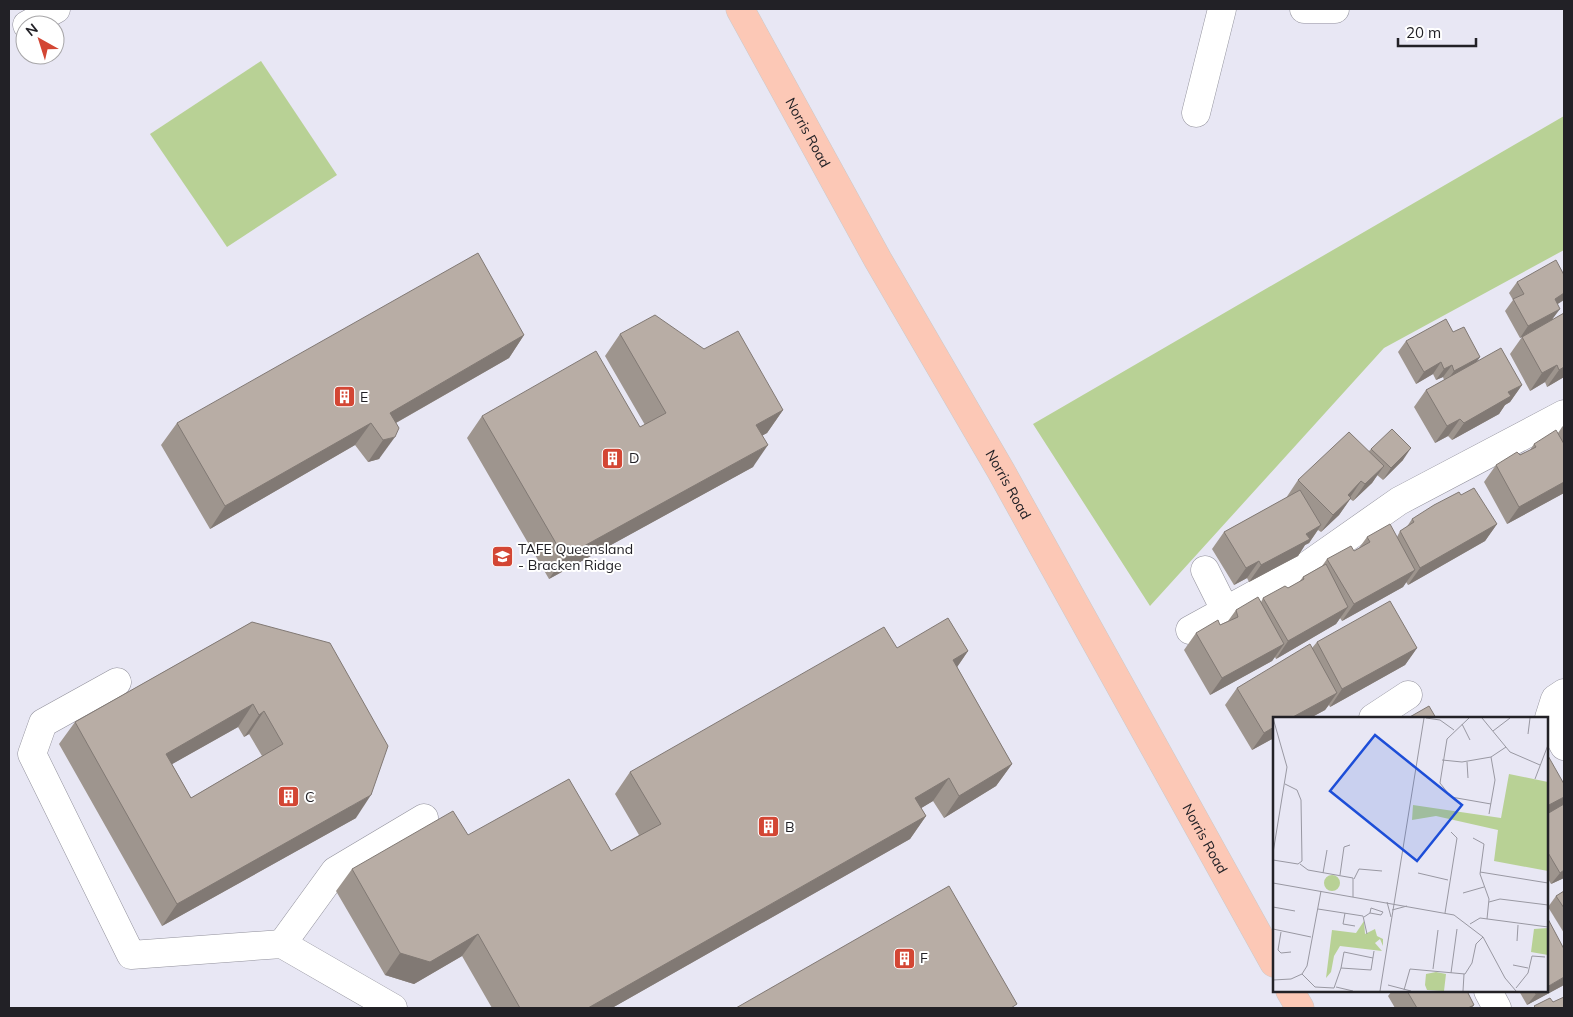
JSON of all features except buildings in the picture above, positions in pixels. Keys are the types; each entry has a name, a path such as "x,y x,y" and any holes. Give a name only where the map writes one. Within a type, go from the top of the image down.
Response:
{"main road":[{"name":"Norris Road","path":"740,9 878,260 1001,471 1273,961"},
{"path":"1291,992 1300,1008"}],"street":[{"path":"1196,113 1222,9"},
{"path":"1304,9 1335,9"},
{"path":"1190,630 1305,567 1399,501 1564,414"},
{"path":"1205,570 1225,610"},
{"path":"117,682 43,723 32,754 130,955 282,944 393,1008"},
{"path":"1564,693 1555,699 1549,718 1564,746"},
{"path":"1375,717 1408,695"},
{"path":"282,944 335,871 424,818"},
{"path":"1489,992 1497,1008"}],"green space":[{"path":"261,61 337,175 227,247 150,134"},
{"path":"1564,116 1564,250 1384,348 1150,606 1033,424"}],"place":[{"name":"E","path":"344,397"},
{"name":"D","path":"613,458"},
{"name":"TAFE Queensland - Bracken Ridge","path":"502,557"},
{"name":"C","path":"289,797"},
{"name":"B","path":"769,827"},
{"name":"F","path":"904,958"}]}
